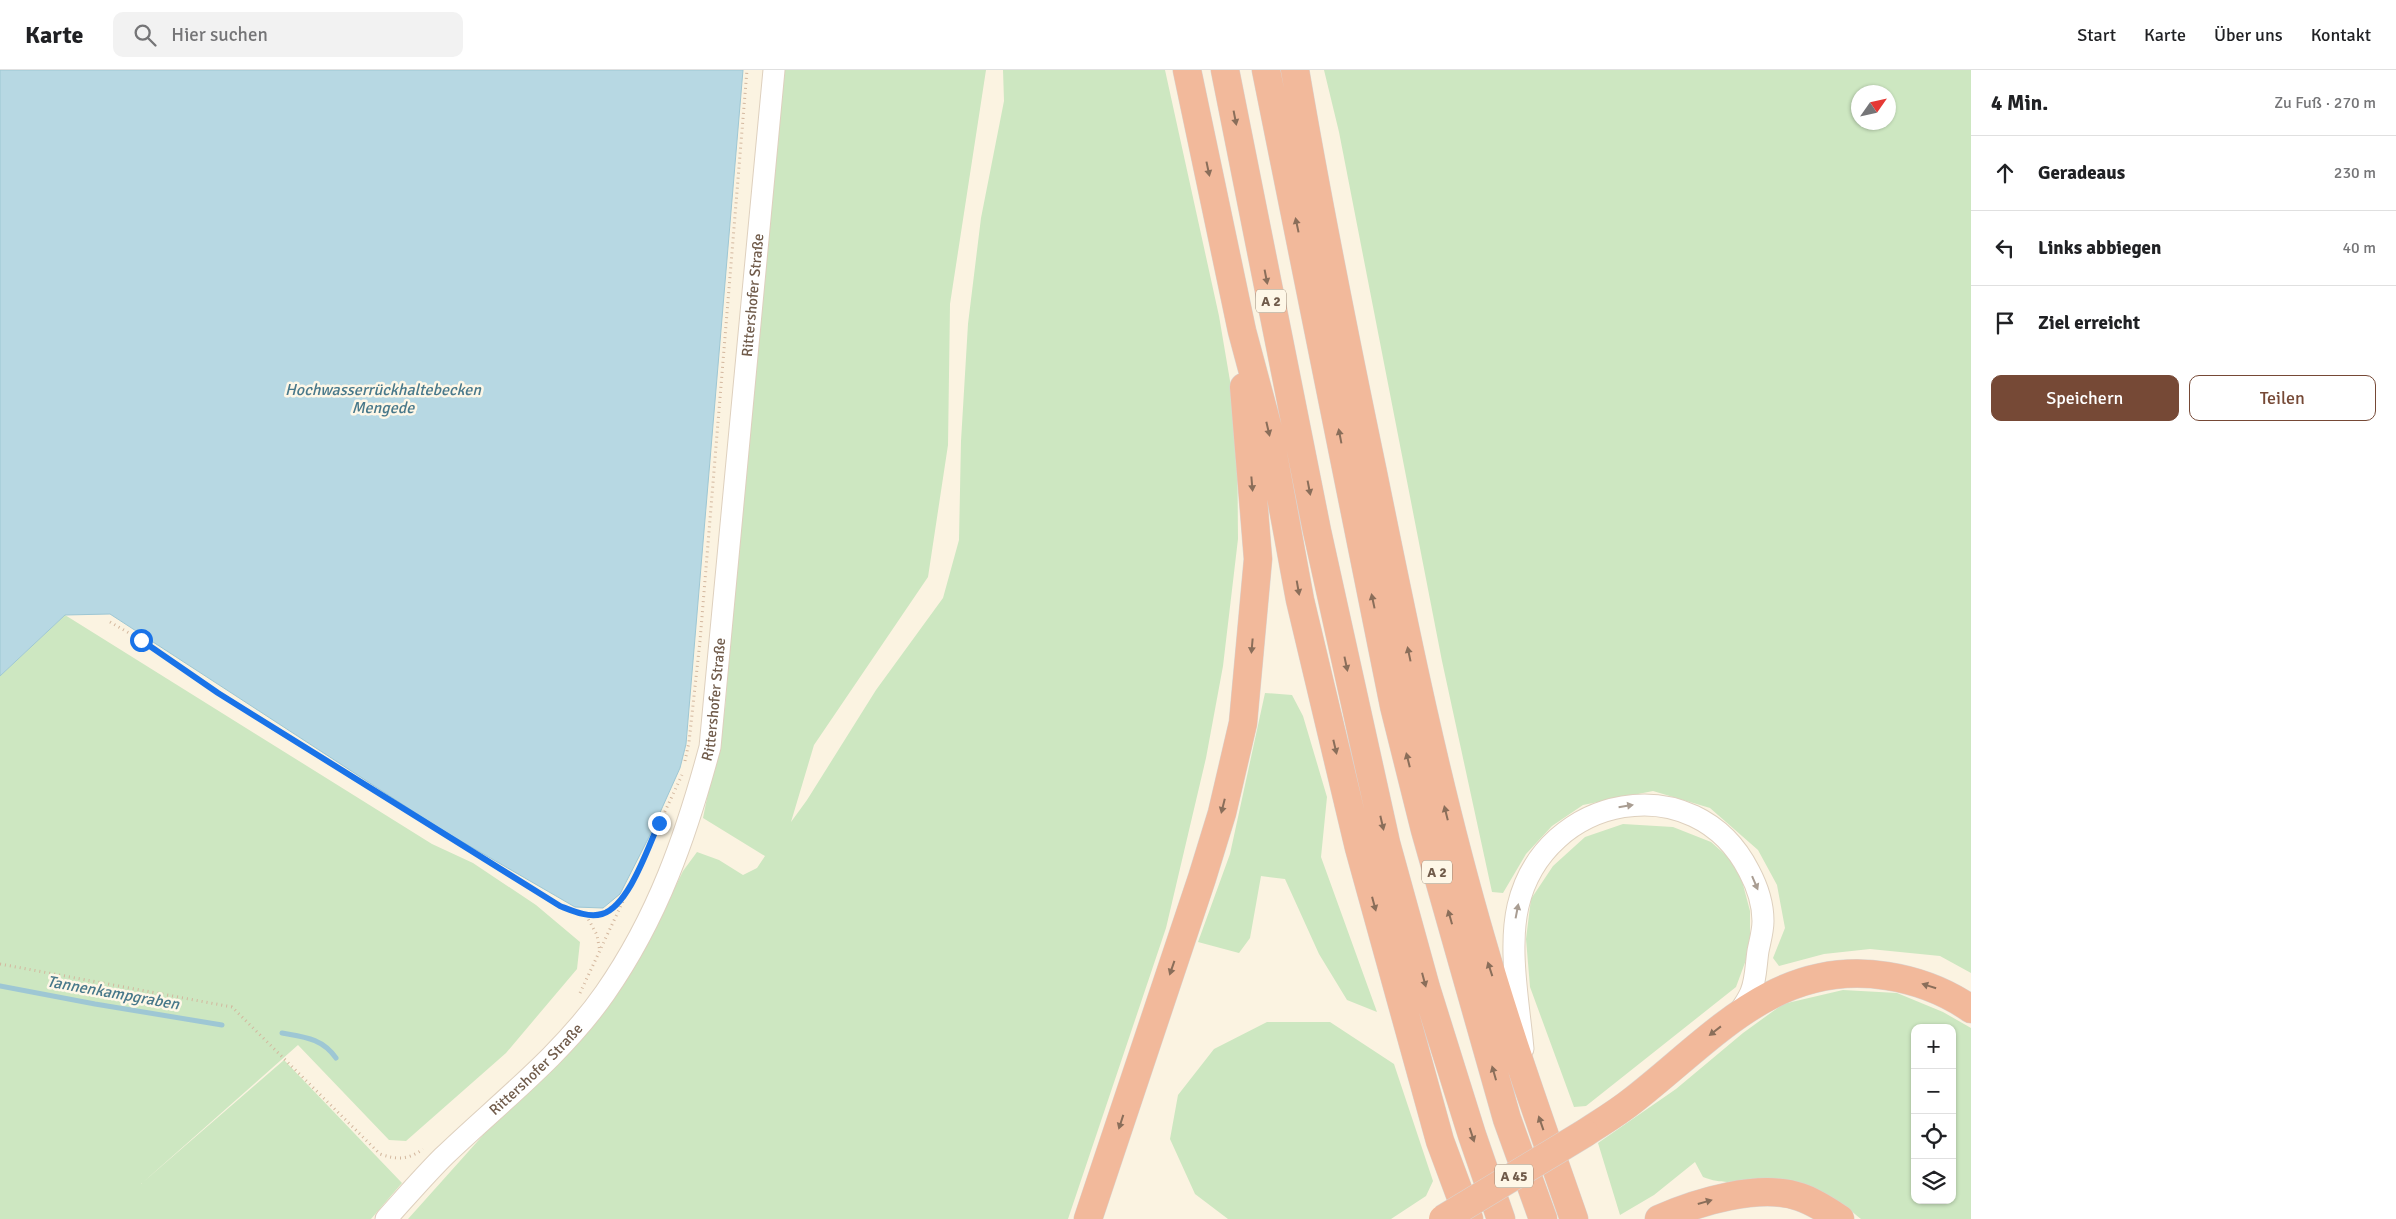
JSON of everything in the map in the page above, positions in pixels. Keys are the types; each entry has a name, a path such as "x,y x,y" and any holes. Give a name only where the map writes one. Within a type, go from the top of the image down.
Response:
{"highway":[{"path":"1187,70 1242,331 1269,432 1300,600 1359,848 1440,1141 1469,1219"},
{"name":"A 2","path":"1225,70 1317,531 1386,843 1426,988 1472,1135 1501,1219"},
{"name":"A 2","path":"1266,70 1397,715 1425,830 1507,1119 1542,1219"},
{"path":"1295,70 1315,192 1410,656 1446,812 1482,944 1526,1082 1574,1219"},
{"path":"1088,1219 1202,878 1222,813 1243,723 1252,644 1258,559 1243,374 1242,331"},
{"path":"1738,1015 1756,1002 1786,987 1823,976 1864,972 1930,986 1951,995 1971,1009"},
{"name":"A 45","path":"1443,1219 1585,1133 1631,1101 1716,1030 1738,1015"},
{"path":"1659,1219 1695,1204 1722,1197 1779,1193 1800,1197 1840,1219"}],"street":[{"name":"Rittershofer Straße","path":"386,1219 443,1157 530,1078 605,993 654,907 675,862 692,815 710,747 774,70"},
{"path":"1526,1082 1514,930 1518,905 1528,878 1542,854 1573,824 1600,811 1632,805 1665,806 1693,815 1723,835 1742,857 1757,887 1763,920 1751,991 1738,1015"}],"path":[{"path":"684,764 689,742 700,641 747,70"},
{"path":"110,622 141,640 218,693 560,906 586,915 602,914 614,907 627,892"},
{"path":"577,998 600,953 683,772"},
{"path":"586,915 597,935 600,953"},
{"path":"0,964 232,1007 380,1154 396,1159 412,1155 428,1144"}],"green space":[{"path":"781,70 986,70 950,304 948,445 928,577 814,745 791,822 807,800 876,690 943,598 959,540 961,441 968,324 981,218 1004,101 1003,70 1165,70 1219,316 1237,422 1238,539 1223,666 1206,758 1166,928 1068,1219 408,1219 485,1133 594,1020 655,928 683,871 697,852 719,860 743,875 757,868 765,856 703,818 725,709 749,406"},
{"path":"1324,70 1971,70 1971,973 1940,956 1870,949 1824,954 1779,966 1773,958 1785,928 1777,885 1758,850 1710,808 1653,791 1583,805 1552,826 1526,854 1503,893 1492,892 1442,661 1339,132"},
{"path":"65,615 432,844 473,863 536,905 580,942 577,969 506,1053 406,1141 389,1140 298,1045 141,1184 284,1060 402,1183 371,1219 0,1219 0,676"},
{"path":"1265,693 1292,695 1303,716 1327,797 1321,857 1377,1012 1347,1000 1319,954 1285,879 1261,876 1250,938 1239,953 1198,942 1230,854"},
{"path":"1623,824 1673,827 1711,842 1728,857 1741,877 1750,911 1750,949 1736,987 1586,1106 1574,1107 1530,987 1526,939 1531,899 1553,866 1585,837"},
{"path":"1843,990 1897,993 1943,1012 1971,1028 1971,1219 1861,1219 1831,1197 1808,1186 1784,1179 1771,1178 1722,1182 1703,1177 1695,1162 1654,1195 1620,1215 1598,1143 1676,1089 1743,1033 1783,1004"},
{"path":"1267,1022 1330,1022 1394,1064 1433,1181 1426,1196 1391,1219 1228,1219 1195,1194 1170,1139 1178,1095 1214,1049"}],"water":[{"name":"Hochwasserrückhaltebecken Mengede","path":"0,70 743,70 686,744 680,768 649,837 620,894 603,908 575,907 442,830 110,614 65,615 0,676"}],"waterway":[{"name":"Tannenkampgraben","path":"0,986 222,1025"},
{"name":"Tannenkampgraben","path":"282,1033 305,1037 319,1042 331,1051 336,1058"}],"route":[{"path":"141,640 218,693 560,906 586,915 602,914 614,907 627,892 659,823"}]}
